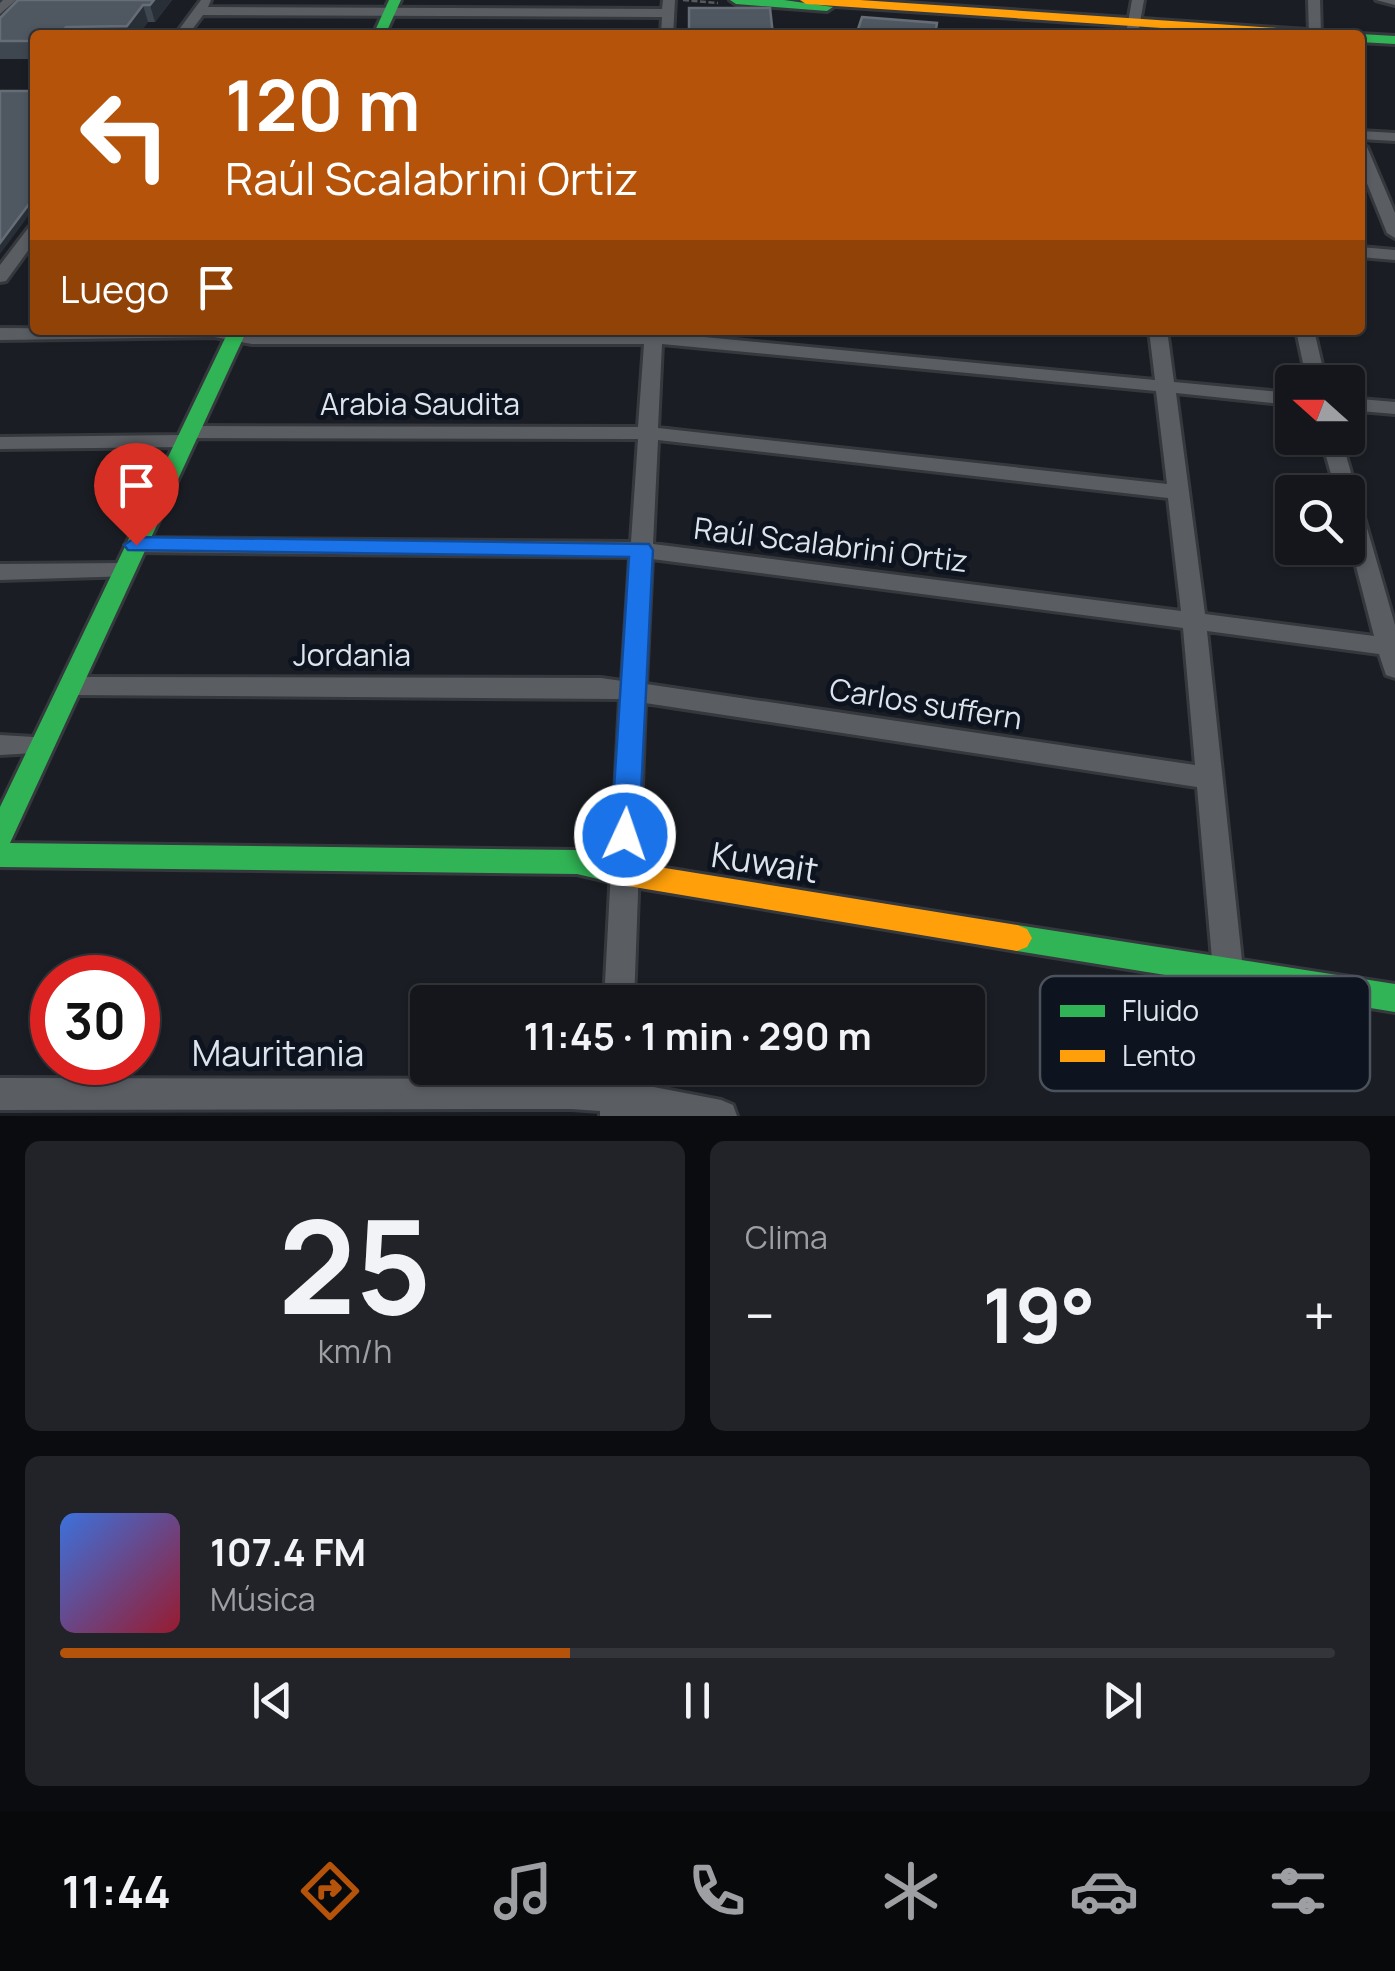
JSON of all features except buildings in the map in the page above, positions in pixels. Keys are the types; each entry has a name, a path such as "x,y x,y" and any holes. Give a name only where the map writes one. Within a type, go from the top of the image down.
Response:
{"street":[{"path":"0,10 10,0"},
{"path":"644,0 669,5"},
{"path":"736,0 1135,16 1211,30"},
{"path":"806,0 1135,16 1275,30"},
{"path":"1314,0 1315,30"},
{"path":"1382,0 1395,1"},
{"path":"185,30 204,6 669,5"},
{"path":"667,30 669,5"},
{"path":"1365,40 1395,43"},
{"path":"1365,135 1395,137"},
{"path":"1365,159 1395,233"},
{"path":"0,276 29,246"},
{"path":"1365,252 1395,254"},
{"path":"0,334 30,334"},
{"path":"0,836 236,335"},
{"path":"620,985 654,335"},
{"path":"663,335 1275,398"},
{"path":"1159,335 1194,621 1228,970"},
{"path":"1306,335 1313,365"},
{"path":"1365,405 1395,408"},
{"name":"Arabia Saudita","path":"0,443 188,437 650,433 1176,492"},
{"name":"Raúl Scalabrini Ortiz","path":"136,545 641,550 1194,621 1393,654"},
{"path":"1365,557 1393,654"},
{"path":"0,572 124,571"},
{"name":"Jordania","path":"70,686 602,687 633,692"},
{"name":"Carlos suffern","path":"633,692 1209,778"},
{"path":"0,745 42,745"},
{"name":"Kuwait","path":"0,856 576,862 658,880 1264,976"},
{"name":"Kuwait","path":"1370,994 1395,998"},
{"name":"Mauritania","path":"0,1094 616,1093 721,1116"}],"traffic: fast":[{"path":"381,30 395,0"},
{"path":"736,0 827,7"},
{"path":"1365,38 1395,40"},
{"path":"0,836 236,335"},
{"path":"0,855 577,862 628,874"},
{"path":"1017,938 1256,976"},
{"path":"1370,994 1395,998"}],"traffic: slow":[{"path":"806,0 1248,30"},
{"path":"628,874 1017,938"}],"route":[{"path":"136,545 641,550 625,835"}]}
